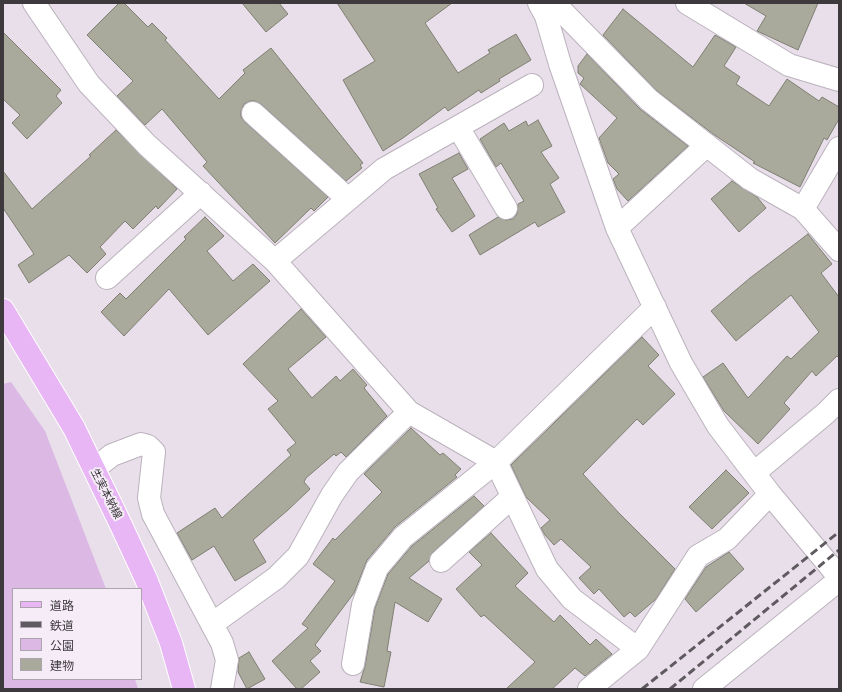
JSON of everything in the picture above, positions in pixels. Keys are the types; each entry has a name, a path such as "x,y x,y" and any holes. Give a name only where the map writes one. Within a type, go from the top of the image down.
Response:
{"main road":[{"name":"生実本納線","path":"3,310 50,385 74,428 94,469 146,579 171,643 184,688"}],"street":[{"path":"34,3 89,84 147,145 275,261 409,412 496,462 547,569 572,600 638,649"},
{"path":"539,3 546,16 560,64 617,228 681,363 718,426 770,494 839,579 704,689"},
{"path":"554,3 649,100 750,179 803,209 839,250"},
{"path":"687,3 789,65 839,80"},
{"path":"275,261 384,169 532,85"},
{"path":"253,114 348,199"},
{"path":"458,127 506,208"},
{"path":"617,228 706,145"},
{"path":"803,209 839,148"},
{"path":"107,278 201,193"},
{"path":"353,664 363,605 377,568 403,537 496,462 655,307"},
{"path":"754,473 826,413 839,400"},
{"path":"212,624 276,578 298,556 332,495 348,472 409,412"},
{"path":"94,469 112,455 141,444 148,446 154,452 149,498 153,514 222,643 227,660 222,689"},
{"path":"589,689 638,649 698,556 727,539 770,494"},
{"path":"441,561 512,497"}],"green space":[{"path":"11,382 45,431 106,588 12,588 12,680 135,680 138,689 3,689 3,384"}],"building":[{"path":"119,3 124,3 148,27 152,23 167,38 165,40 219,99 245,73 243,70 271,48 363,163 360,165 362,168 346,181 261,104 255,101 250,101 244,104 241,111 241,117 245,122 328,197 314,211 311,208 275,243 203,166 207,162 162,109 145,125 117,96 133,81 87,35"},
{"path":"242,3 279,3 288,14 266,32"},
{"path":"337,3 452,3 425,23 458,73 490,53 488,50 516,34 531,60 499,79 500,81 481,93 479,90 448,111 445,107 383,151 343,80 375,61"},
{"path":"744,3 818,3 798,50 757,31 766,16"},
{"path":"623,9 693,67 715,35 736,47 724,66 740,77 736,84 769,106 787,79 819,101 822,97 839,107 839,119 827,140 824,138 800,187 753,163 755,162 713,134 657,91 603,35"},
{"path":"3,32 61,90 56,96 62,103 27,139 12,123 20,115 3,99"},
{"path":"587,54 640,109 688,146 628,201 617,189 613,179 619,174 608,163 599,138 617,118 580,84 584,78 578,73 578,66"},
{"path":"538,120 552,146 541,152 559,178 550,184 565,212 538,227 535,222 480,255 469,235 498,217 506,220 513,219 517,214 518,204 524,201 501,163 496,167 480,139 504,123 509,131 526,121 528,126"},
{"path":"116,130 177,189 158,209 156,206 133,229 125,221 100,247 106,254 87,273 69,255 29,283 18,265 34,254 3,208 3,171 32,209 91,156 89,155"},
{"path":"459,153 468,169 452,178 475,216 452,232 436,209 438,208 419,174"},
{"path":"732,181 757,197 766,208 739,232 711,199"},
{"path":"205,217 224,236 207,251 233,281 253,264 270,281 208,335 169,289 124,336 101,312 120,293 126,299 186,239 184,237"},
{"path":"808,234 832,264 821,273 839,297 839,358 837,356 816,376 812,371 784,403 790,409 758,444 724,411 703,377 723,363 748,398 787,356 791,359 819,332 791,295 736,341 711,311 750,278"},
{"path":"301,309 326,337 288,369 312,398 336,376 340,381 353,369 367,385 364,388 387,416 346,457 341,452 336,456 334,454 306,478 304,482 310,489 253,540 266,562 235,581 214,546 192,560 177,533 215,508 222,518 291,455 287,450 296,443 268,409 278,401 243,364"},
{"path":"642,337 659,355 648,366 675,394 643,425 637,419 583,474 619,513 675,569 656,599 635,617 630,612 624,617 599,589 594,594 579,578 591,567 561,539 554,545 545,535 541,528 550,520 526,497 511,465"},
{"path":"411,428 440,455 443,453 461,469 455,475 457,477 395,527 367,560 354,593 315,645 321,651 310,661 320,672 301,689 297,689 272,661 308,628 302,624 335,581 313,564 333,538 335,540 382,492 364,474"},
{"path":"726,470 749,493 712,529 689,507"},
{"path":"474,496 484,506 433,552 429,561 409,578 442,599 428,622 395,602 387,651 391,652 384,687 360,682 365,666 375,608 388,574 412,546"},
{"path":"491,533 528,573 515,586 554,622 560,615 590,645 596,639 612,654 585,676 575,668 552,689 506,689 535,662 484,615 481,617 456,589 482,565 469,552"},
{"path":"729,552 744,569 696,612 685,599 706,567"},
{"path":"249,652 265,679 247,689 238,672 239,658"}],"railway":[{"path":"642,689 839,532"},
{"path":"670,689 839,550"}]}
